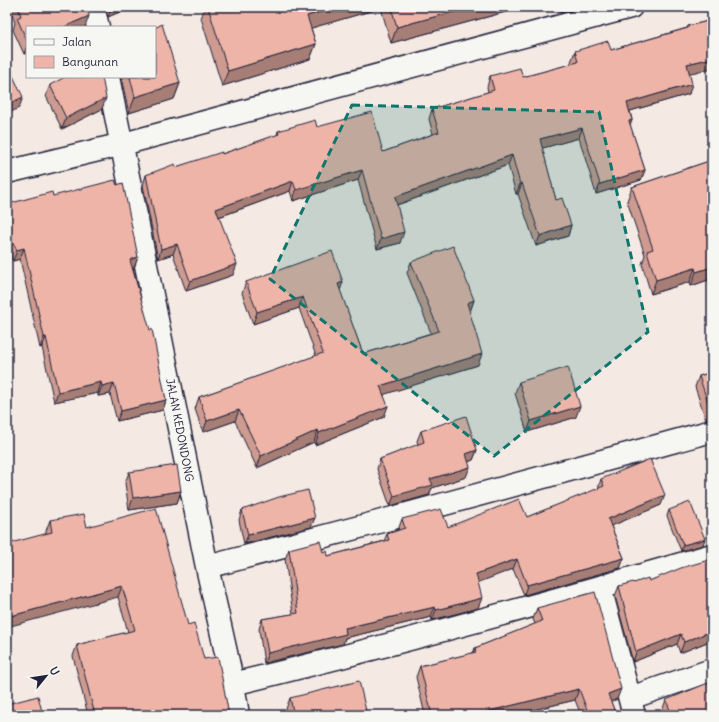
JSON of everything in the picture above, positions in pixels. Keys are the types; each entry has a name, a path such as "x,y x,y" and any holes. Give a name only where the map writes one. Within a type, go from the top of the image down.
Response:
{"street":[{"path":"93,7 98,26"},
{"path":"7,172 123,144 623,8"},
{"name":"JALAN KEDONDONG","path":"108,78 123,144 207,567 233,684 238,715"},
{"path":"207,567 712,431"},
{"path":"233,684 344,657 712,555"},
{"path":"600,587 632,706 712,670"}],"highlighted area":[{"path":"352,105 599,112 648,332 494,456 270,279"}],"building":[{"path":"18,7 87,7 89,16 66,26 26,26 26,39 17,18 21,16"},
{"path":"208,7 336,7 307,16 316,44 228,71"},
{"path":"391,7 471,7 397,27"},
{"path":"712,20 712,58 687,64 692,84 627,103 632,120 629,121 645,170 600,184 582,128 540,139 556,200 562,198 571,225 540,236 522,183 520,184 512,155 395,197 404,232 381,239 362,170 296,190 293,181 216,209 237,264 190,281 177,244 161,249 146,175 175,164 176,167 222,152 222,154 279,134 278,131 315,120 317,127 372,112 383,152 439,132 432,109 494,90 490,76 520,68 523,77 578,62 575,51 608,41 611,50"},
{"path":"162,24 180,83 135,97 130,78 156,78 156,27"},
{"path":"13,76 23,97 7,105 7,79"},
{"path":"63,78 102,78 106,98 66,118 50,85"},
{"path":"712,160 712,267 696,272 695,268 656,280 647,251 653,249 632,187"},
{"path":"115,180 117,185 123,183 138,257 130,260 150,330 152,329 166,400 121,411 114,383 102,386 101,382 58,392 24,248 17,250 7,234 7,210 10,210 8,204 52,192 53,196"},
{"path":"453,246 474,300 467,303 482,354 380,386 388,406 319,433 318,430 261,456 239,410 207,421 199,397 323,353 303,297 257,312 246,282 332,251 343,282 338,284 363,354 439,331 411,262"},
{"path":"568,367 580,406 531,421 519,382"},
{"path":"712,372 712,408 710,409 699,376"},
{"path":"466,416 477,450 466,454 470,467 430,479 433,485 394,496 380,459 424,442 421,431"},
{"path":"650,459 665,495 608,519 624,558 527,585 517,559 476,574 482,598 436,610 435,607 345,628 346,634 268,653 262,619 298,613 289,549 320,541 323,552 327,551 328,556 389,540 387,534 405,528 402,519 441,509 448,527 519,499 527,517 604,486 601,479"},
{"path":"177,465 181,491 133,498 129,472"},
{"path":"308,490 315,518 248,535 242,510 279,497"},
{"path":"690,502 705,539 683,545 669,510"},
{"path":"156,508 188,625 194,623 204,659 218,657 229,715 95,715 77,645 135,630 122,586 7,617 7,544 52,532 50,520 84,514 87,527"},
{"path":"712,559 712,631 684,642 681,634 636,652 619,586 648,578 649,581 681,568"},
{"path":"595,592 621,689 608,694 616,715 589,715 579,689 473,715 432,715 420,666 476,652 475,648 542,621 537,608"},
{"path":"359,681 367,715 294,715 290,698"},
{"path":"708,683 712,692 712,715 672,715 666,700"},
{"path":"38,696 43,715 7,715 7,704"}]}
